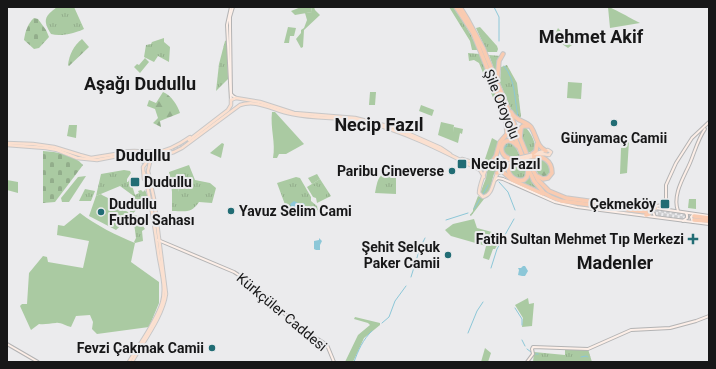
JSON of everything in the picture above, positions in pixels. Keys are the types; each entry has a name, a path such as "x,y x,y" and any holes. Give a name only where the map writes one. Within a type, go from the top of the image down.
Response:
{"highway":[{"name":"Şile Otoyolu","path":"456,7 472,32 527,167 540,189 561,202 647,211"},
{"name":"Şile Otoyolu","path":"460,7 476,34 538,180 557,196 647,211"},
{"path":"497,84 499,61 504,54"},
{"path":"504,101 515,118 527,124 531,128 540,147 547,152"},
{"path":"491,164 496,156 500,142 507,134 508,128 506,115"},
{"path":"521,142 521,128 523,126 527,126 532,131 537,144 536,151 531,156"},
{"path":"511,159 505,158 502,154 502,147 504,143 507,141 512,141 520,150"},
{"path":"531,156 544,158 549,162 551,167 551,175 546,179 541,179 534,172"},
{"path":"518,159 509,166 508,170 510,176 521,181 526,179 528,175 527,167"},
{"path":"497,173 502,172 512,180 551,197"},
{"path":"575,203 588,208"},
{"path":"647,211 655,208"},
{"path":"694,218 709,217"},
{"path":"694,218 709,223"}],"main road":[{"path":"232,7 230,16 231,94 237,98 308,115"},
{"path":"231,103 227,25 232,7"},
{"path":"189,140 228,110 233,98 237,98"},
{"path":"237,98 240,102 239,106"},
{"path":"231,103 233,106 254,103 282,112 379,124 442,148 457,157 479,165 518,159"},
{"path":"7,144 46,148 88,160 97,160 132,154 161,156 186,146 239,106"},
{"path":"132,362 157,319 164,302 166,288 151,200 143,167 153,153 172,148 222,115"},
{"path":"655,217 653,212 656,206 666,203 665,190 667,182 685,149 696,134 709,124"},
{"path":"678,211 677,201 679,187 700,137 709,124"},
{"path":"395,129 478,169 483,172 484,177"},
{"path":"696,134 700,137"},
{"path":"7,144 33,144 54,147 80,156 91,158 135,152"},
{"path":"172,148 174,149 174,152"},
{"path":"107,156 130,150 160,152"},
{"path":"160,152 161,156"},
{"path":"491,164 485,170 479,189 482,196 488,194 500,168 518,159 547,152"},
{"path":"129,362 154,319 163,299 163,281 154,199 148,171 150,162 157,156"},
{"path":"497,162 500,168"},
{"path":"478,169 480,167 479,165"},
{"path":"143,172 144,169 148,171"},
{"path":"494,181 498,178 503,179 555,202 588,208 647,211 655,217 682,221 694,218"},
{"path":"655,208 684,212 694,218"},
{"path":"682,221 687,218 687,215 684,212"},
{"name":"Kürkçüler Caddesi","path":"158,240 234,272 248,281 296,325 326,345 334,362"},
{"path":"527,362 533,354 532,349 534,347 588,349 631,330 670,328 709,316"},
{"path":"7,344 38,362"}],"green space":[{"path":"57,7 74,7 84,29 68,34 51,34 46,25 46,19 47,16"},
{"path":"301,7 311,7 312,12 295,15 291,11"},
{"path":"311,7 314,7 320,15 304,30 303,47 301,48 296,39 301,33 301,30 304,28 307,20 305,13 312,12"},
{"path":"449,7 453,7 470,33 478,50 472,50 470,41"},
{"path":"608,7 619,12 640,23 610,28"},
{"path":"34,18 38,19 49,37 39,48 34,49 24,40 27,28"},
{"path":"288,27 296,28 294,36 290,36 289,43 284,43"},
{"path":"480,27 497,46 497,52 487,52 476,28"},
{"path":"558,28 567,38 570,36 574,41 568,48 553,38"},
{"path":"164,38 164,42 170,47 169,62 158,56 154,62 144,57 146,45"},
{"path":"82,39 89,47 69,66 72,50"},
{"path":"227,40 228,79 216,91 219,64 225,41"},
{"path":"468,53 480,54 502,113 494,100 479,63 474,60 469,61"},
{"path":"489,55 501,56 498,60 497,77"},
{"path":"145,58 149,62 140,73 134,67 137,64 139,65"},
{"path":"507,65 517,83 520,118 513,114 500,83 501,67"},
{"path":"568,82 582,83 581,99 567,98"},
{"path":"163,92 174,101 180,113 160,121 161,127 153,123 158,118 155,109 147,106 149,100 156,103"},
{"path":"370,92 376,92 375,105 369,105"},
{"path":"421,105 434,110 432,116 419,111"},
{"path":"272,112 275,112 304,144 286,154 279,154 277,158 273,158 274,147"},
{"path":"441,122 454,125 453,132 454,127 463,129 462,134 460,133 458,143 438,135"},
{"path":"69,125 77,125 76,138 67,136"},
{"path":"523,128 526,128 530,133 535,144 535,150 528,153 522,137"},
{"path":"492,138 499,142 496,153 491,161 486,162 485,159"},
{"path":"629,141 627,173 620,174 621,148 626,147 626,143"},
{"path":"510,142 515,146 520,156 512,158 505,157 502,147 505,143"},
{"path":"222,143 224,144 221,158 210,153"},
{"path":"43,151 70,156 83,165 55,202 43,203"},
{"path":"536,157 545,159 551,170 549,176 544,178 539,176 531,158"},
{"path":"522,160 526,174 524,179 518,179 510,173 509,168 515,162"},
{"path":"494,164 498,166 498,169 494,174 489,191 485,194 481,194 487,171"},
{"path":"189,165 195,180 210,183 216,188 212,203 199,202 190,210 172,211 172,192 178,192 180,180 179,176 170,177 169,172"},
{"path":"396,169 396,194 375,193 380,176 386,172"},
{"path":"124,170 130,171 131,173 127,179 127,182 133,173 130,179 135,195 139,193 138,191 141,190 143,192 145,190 149,199 132,214 128,209 135,197 120,186 96,196 101,174"},
{"path":"317,174 320,179 312,184 308,178"},
{"path":"179,175 180,180 178,192 172,192 170,177"},
{"path":"529,175 533,184 540,190 520,182 527,180"},
{"path":"86,176 69,202 62,202 61,198 78,177"},
{"path":"296,177 300,178 311,197 311,201 317,206 318,210 296,217 291,213 290,209 287,210 277,183"},
{"path":"320,179 331,196 317,203 316,198 313,197 307,187"},
{"path":"7,180 18,182 18,193 7,190"},
{"path":"311,186 317,186 317,189 326,189 326,197 317,197 317,190 311,190"},
{"path":"85,189 95,191 91,201 79,201"},
{"path":"101,194 116,202 116,206 128,212 131,216 116,230 89,216 96,196"},
{"path":"478,196 484,199 471,216 470,215 473,211"},
{"path":"689,199 696,199 696,209 688,208"},
{"path":"80,213 107,230 135,243 131,262 159,282 159,303 149,327 97,334 92,329 93,322 90,315 76,316 71,327 58,323 39,324 31,330 20,306 22,304 27,304 29,273 43,256 47,257 48,262 83,268 89,241 57,235 58,225 64,226"},
{"path":"136,215 145,229 142,231 143,241 135,243 136,238 133,216"},
{"path":"474,219 477,228 503,235 495,249 493,249 489,260 483,258 486,246 451,236 445,230 453,224"},
{"path":"528,298 529,304 534,303 532,326 522,327 523,318 515,305"},
{"path":"355,317 380,323 380,325 364,338 353,362 345,362 358,335 370,325 354,319"},
{"path":"485,348 491,353 488,362 481,362"},
{"path":"565,349 588,349 592,362 533,362 534,352 565,355"}],"water":[{"path":"294,201 304,203 305,207 302,208 298,205 295,209 292,209 290,204"},
{"path":"319,238 322,241 320,250 316,250 314,249 314,241 319,240"},
{"path":"525,266 528,271 525,276 518,275 518,268"}],"waterway":[{"path":"494,7 499,17 499,41"},
{"path":"504,66 513,83 518,116"},
{"path":"499,182 508,192 515,210"},
{"path":"483,194 488,185"},
{"path":"474,209 480,199"},
{"path":"446,220 468,213"},
{"path":"491,268 497,249 514,219"},
{"path":"411,277 420,248 425,238"},
{"path":"382,323 389,317 395,301 406,286"},
{"path":"468,333 477,311 483,302"},
{"path":"515,308 522,319 522,325"},
{"path":"354,362 363,341 372,331"},
{"path":"522,340 525,346"},
{"path":"527,349 531,352"},
{"path":"581,357 588,357"}],"tunnel":[{"path":"135,152 163,152 175,148 189,140"},
{"path":"143,168 143,160 146,155"},
{"path":"650,209 694,216"},
{"path":"647,212 694,220"}],"place":[{"name":"Günyamaç Camii","path":"614,123"},
{"name":"Necip Fazıl","path":"462,164"},
{"name":"Paribu Cineverse","path":"452,171"},
{"name":"Dudullu","path":"135,182"},
{"name":"Çekmeköy","path":"665,204"},
{"name":"Yavuz Selim Cami","path":"231,211"},
{"name":"Dudullu Futbol Sahası","path":"101,212"},
{"name":"Fatih Sultan Mehmet Tıp Merkezi","path":"693,239"},
{"name":"Şehit Selçuk Paker Camii","path":"448,255"},
{"name":"Fevzi Çakmak Camii","path":"212,348"}],"district":[{"name":"Mehmet Akif","path":"591,37"},
{"name":"Aşağı Dudullu","path":"140,84"},
{"name":"Necip Fazıl","path":"379,125"},
{"name":"Dudullu","path":"143,155"},
{"name":"Madenler","path":"615,263"}]}
